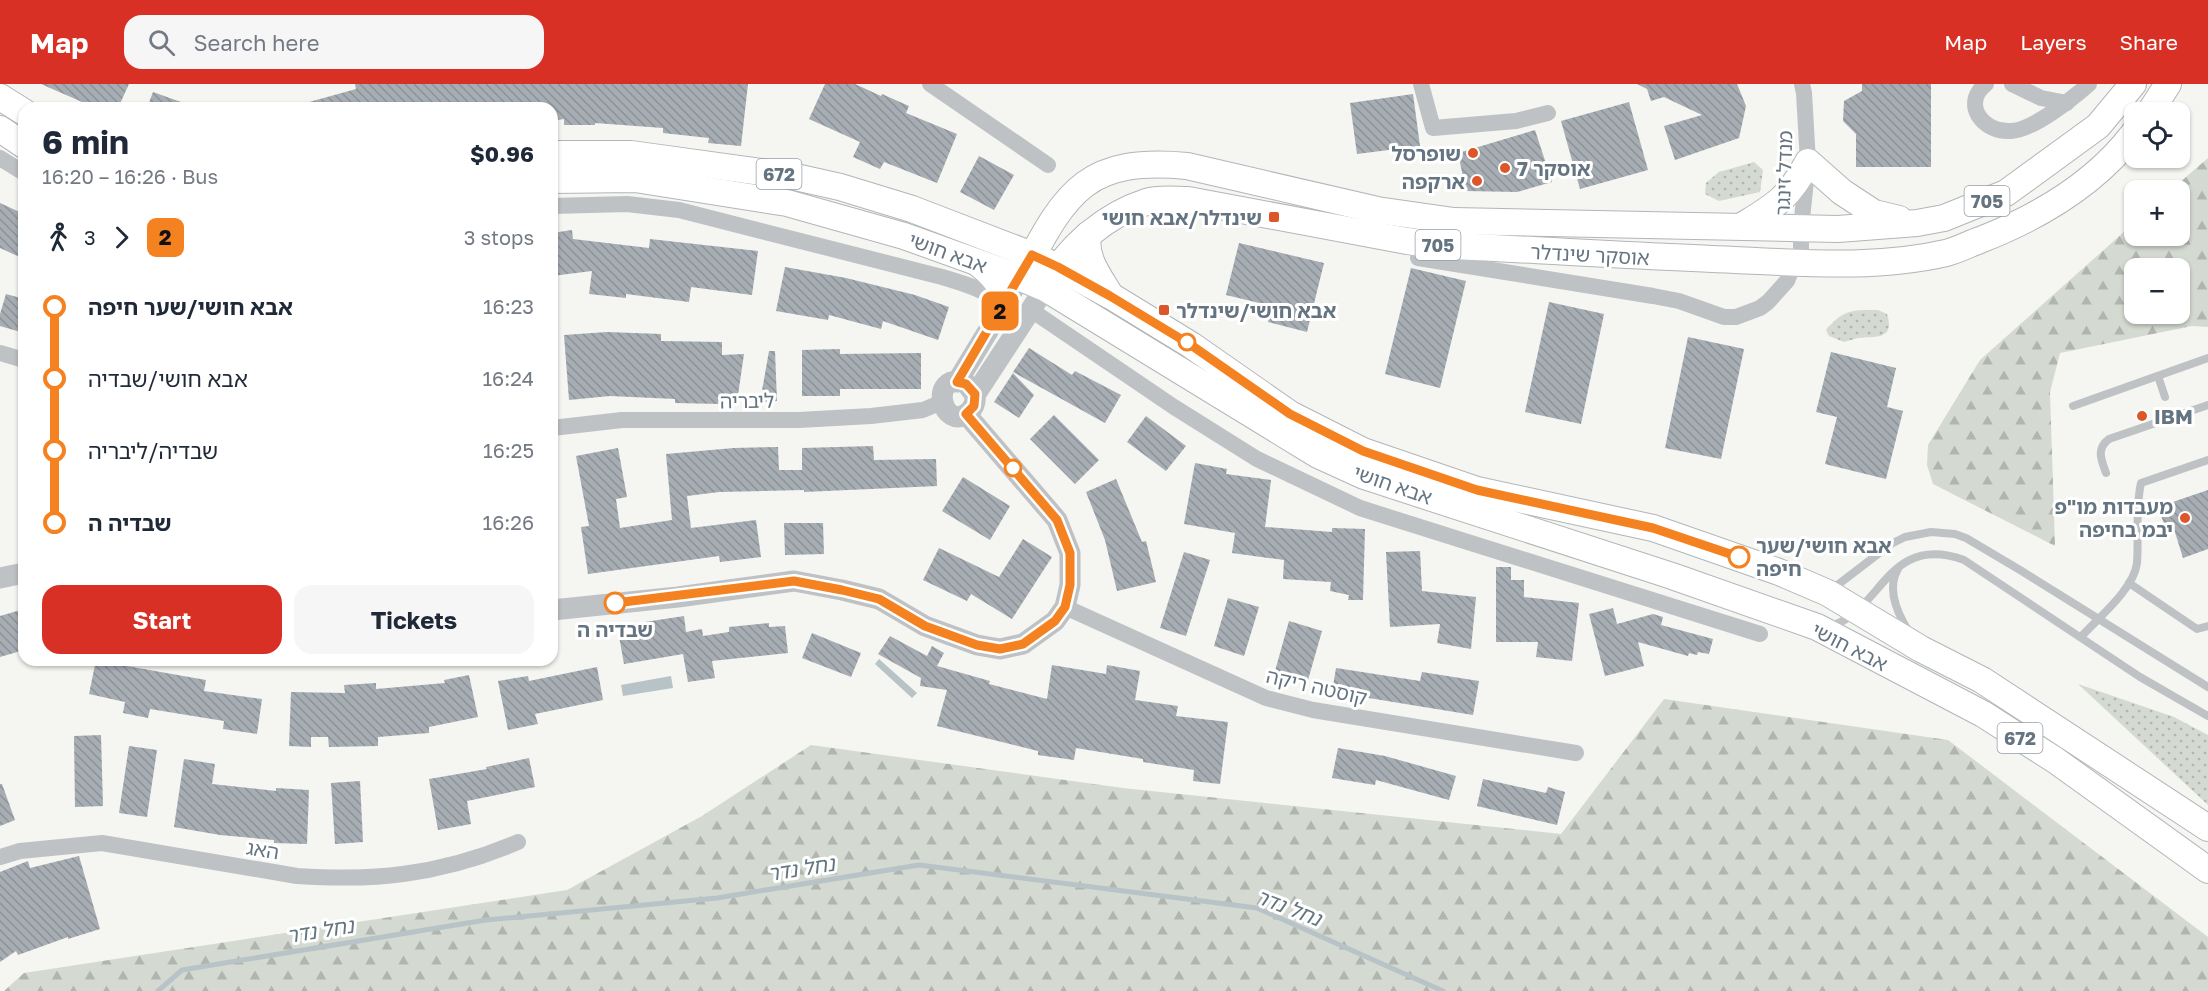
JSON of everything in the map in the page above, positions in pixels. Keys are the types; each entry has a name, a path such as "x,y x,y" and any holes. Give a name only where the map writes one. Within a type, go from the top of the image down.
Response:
{"main road":[{"name":"אוסקר שינדלר","path":"1020,278 1048,225 1083,184 1100,174 1129,166 1162,164 1187,166 1404,216 1454,221 1838,229 1944,218 2006,193 2098,126 2133,84"},
{"path":"2156,102 2168,84"},
{"path":"1,95 18,108"},
{"path":"0,129 18,141"},
{"name":"אוסקר שינדלר","path":"1052,277 1088,235 1111,219 1147,201 1188,200 1436,245 1618,256 1801,263 1883,263 1949,252 2005,230 2045,210 2094,175 2124,144"},
{"name":"אבא חושי","path":"558,154 631,154 791,176 840,187 912,209 1032,255 1052,277 1318,455 1364,476 1672,576 1817,627 1983,714 2055,760 2208,870"},
{"path":"1742,226 1778,204 1795,186 1808,162 1842,192 1874,213 1917,222"},
{"name":"אבא חושי","path":"558,180 635,179 786,203 862,223 1020,278 1052,277 1110,296 1191,345 1290,414 1363,451 1477,490 1653,528 1779,572 1828,593 1921,649 1982,680 2208,828"},
{"name":"אוסקר שינדלר","path":"997,242 1014,242 1026,238 1048,225"},
{"path":"1088,235 1087,252 1110,296"},
{"path":"979,264 996,280 1001,290 1003,307"}],"street":[{"path":"930,84 1048,165"},
{"path":"1421,84 1433,128 1516,121 1548,113"},
{"name":"מנדל זינגר","path":"1801,263 1801,228 1808,162 1802,84"},
{"path":"1986,84 1979,89 1975,99 1976,111 1983,123 1995,129 2011,132 2038,121 2067,103 2089,84"},
{"path":"2012,84 2041,98 2067,103"},
{"path":"0,158 18,168"},
{"name":"אבא חושי","path":"558,206 627,204 679,210 942,277 985,293 1003,307"},
{"path":"1418,258 1653,296 1678,301 1724,316 1736,317 1760,308 1768,302 1787,281 1794,263 1801,263"},
{"path":"975,394 966,384 957,382 946,386 941,397 951,414 961,416 974,406 975,394 1052,277"},
{"path":"957,382 1020,278"},
{"name":"אבא חושי","path":"1031,310 1173,407 1257,459 1360,508 1761,634"},
{"path":"0,353 18,358"},
{"name":"ליבריה","path":"558,427 622,420 799,420 871,416 923,410 942,402"},
{"path":"558,609 678,597 794,581 879,599 925,626 977,645 1000,649 1023,644 1055,621 1065,607 1070,585 1070,553 1057,520 966,414"},
{"path":"0,578 18,574"},
{"name":"קוסטה ריקה","path":"1065,607 1266,698 1312,710 1576,753"},
{"name":"האג","path":"0,857 20,851 102,843 297,876 327,878 403,874 487,855 518,842"}],"lane":[{"path":"2073,406 2208,358"},
{"path":"2158,376 2165,397"},
{"path":"2106,473 2100,449 2109,439 2208,405"},
{"path":"2081,636 2121,595 2137,565 2137,500 2141,483 2208,460"},
{"path":"1828,593 1891,544 1918,534 1945,532 1978,544 2208,687"},
{"path":"1817,627 1840,622 1856,610 1886,577 1900,566 1919,557 1951,556 1964,560 2140,677 2208,716"},
{"path":"1900,566 1893,581 1894,603 1902,621 1921,649"},
{"path":"2129,583 2197,629 2208,626"}],"green space":[{"path":"2208,158 2208,327 2192,326 2060,353 2050,392 2055,546 1933,484 1927,465 1928,445 1980,360 2124,232 2124,246 2190,246 2190,180 2183,180"},
{"path":"1754,162 1763,170 1760,192 1719,201 1705,194 1706,183 1719,172"},
{"path":"1878,310 1887,314 1889,323 1886,333 1882,335 1844,342 1829,336 1826,330 1838,318 1849,312"},
{"path":"2078,684 2174,717 2208,735 2208,805"},
{"path":"1664,699 1948,740 2208,937 2208,991 4,991 24,973 567,890 702,816 811,745 1123,788 1561,834"}],"shaded area":[{"path":"879,659 917,693 912,698 875,664"},
{"path":"671,676 673,688 623,696 621,685"}],"building":[{"path":"41,84 129,84 121,102 82,102"},
{"path":"355,84 748,84 741,146 708,143 709,138 663,133 663,128 595,123 595,125 564,125 564,119 558,120 558,102 309,102 356,89"},
{"path":"825,84 855,84 881,96 882,94 909,106 906,113 957,134 937,183 884,162 880,169 853,157 860,142 809,119"},
{"path":"1637,84 1737,84 1746,106 1739,138 1675,160 1664,126 1702,115 1664,97 1651,101 1647,89"},
{"path":"1862,84 1931,84 1931,167 1856,167 1856,134 1843,121 1844,101 1862,91"},
{"path":"153,92 181,102 149,102"},
{"path":"1413,94 1420,146 1357,154 1350,103"},
{"path":"1629,102 1648,170 1580,189 1561,121"},
{"name":"אוסקר 7","path":"1535,130 1552,182 1517,192 1466,191 1458,153"},
{"path":"979,156 1014,175 994,210 960,192"},
{"path":"0,203 18,211 18,256 0,248"},
{"path":"572,230 573,239 649,248 650,239 758,251 752,295 691,287 689,302 626,294 626,298 589,294 592,271 558,275 558,232"},
{"path":"1239,243 1324,263 1307,332 1268,322 1272,306 1226,295"},
{"path":"785,267 846,278 915,295 949,307 938,340 883,321 881,329 829,315 828,320 776,311"},
{"path":"1411,268 1466,281 1440,388 1385,374"},
{"path":"6,294 18,297 18,331 0,326 0,314"},
{"path":"1549,302 1604,314 1581,424 1525,412"},
{"path":"607,332 661,334 661,341 722,342 722,355 744,354 737,402 675,403 675,399 610,396 569,400 564,335"},
{"path":"1688,337 1744,349 1721,459 1665,448"},
{"path":"1029,348 1072,375 1075,371 1121,395 1105,423 1013,372"},
{"path":"840,349 840,354 921,353 921,389 840,389 840,396 802,396 802,350"},
{"path":"769,351 775,351 777,401 760,402"},
{"path":"1831,352 1896,368 1887,407 1903,411 1886,479 1825,464 1837,417 1816,412"},
{"path":"1013,373 1034,395 1019,418 994,402"},
{"path":"1054,415 1099,460 1075,484 1030,439"},
{"path":"1146,416 1186,446 1166,471 1127,442"},
{"path":"873,446 874,460 936,459 937,486 804,492 804,490 719,492 687,496 691,528 756,520 761,557 720,562 719,556 588,574 581,527 589,526 576,456 618,448 627,497 616,499 620,528 672,520 666,454 778,447 779,470 802,470 802,448"},
{"path":"1195,463 1227,469 1226,474 1271,480 1265,527 1332,532 1332,528 1365,529 1363,600 1348,600 1349,595 1330,591 1331,582 1283,579 1284,560 1232,553 1235,533 1184,524"},
{"path":"963,477 1010,506 990,540 942,511"},
{"path":"1116,479 1142,542 1146,541 1156,582 1117,591 1105,540 1086,492"},
{"name":"מעבדות מו\"פ יבמ בחיפה","path":"2208,490 2208,549 2183,558 2174,529 2167,532 2158,507"},
{"path":"784,523 823,523 824,554 785,555"},
{"path":"1023,539 1052,557 1012,619 971,594 967,601 923,580 939,548 999,577"},
{"path":"1420,551 1422,591 1476,597 1471,649 1437,643 1440,624 1390,627 1386,552"},
{"path":"1184,552 1210,560 1186,636 1160,628"},
{"path":"1496,567 1511,567 1511,580 1524,580 1524,597 1579,603 1572,661 1536,657 1538,642 1496,642"},
{"path":"1228,598 1259,607 1244,656 1214,646"},
{"path":"1613,608 1617,624 1653,614 1663,617 1661,625 1713,639 1709,654 1698,652 1697,655 1689,653 1688,656 1638,642 1644,666 1605,676 1589,614"},
{"path":"18,611 18,652 0,657 0,616"},
{"path":"684,616 686,632 702,629 703,636 729,632 729,627 769,623 769,627 785,626 788,653 712,661 715,678 688,682 683,654 624,664 619,636 634,634 632,624"},
{"path":"1289,621 1322,631 1308,680 1275,671"},
{"path":"812,633 861,653 851,677 802,658"},
{"path":"890,636 927,656 932,646 944,653 937,666 990,681 989,684 1047,699 1052,665 1106,674 1107,665 1140,671 1135,700 1178,706 1176,716 1228,722 1220,784 1193,781 1194,770 1143,762 1143,759 1076,748 1074,760 1038,755 1038,751 937,726 947,690 920,686 921,678 878,654"},
{"path":"95,666 127,666 206,680 204,691 262,699 257,734 223,729 224,721 150,709 148,718 123,713 125,702 89,694"},
{"path":"597,667 603,700 535,714 538,724 508,730 498,681 528,676 529,681"},
{"path":"1336,668 1420,681 1422,672 1479,681 1473,715 1332,692"},
{"path":"469,675 478,717 429,727 429,733 378,737 378,746 329,747 328,737 311,737 311,747 289,746 291,692 345,693 344,685 376,683 376,689 445,683 444,680"},
{"path":"101,735 103,806 75,807 74,736"},
{"path":"129,746 157,750 147,817 119,813"},
{"path":"1338,748 1385,756 1456,776 1449,800 1376,780 1375,785 1332,778"},
{"path":"529,758 535,787 467,801 471,824 438,830 429,779 487,769 486,767"},
{"path":"184,759 215,764 212,784 276,791 276,788 309,790 307,844 274,843 274,840 220,835 174,827"},
{"path":"1483,779 1546,793 1548,787 1565,792 1557,825 1477,806"},
{"path":"360,781 363,842 335,844 331,783"},
{"path":"0,784 2,784 15,820 0,826"},
{"path":"79,856 100,929 68,939 68,937 18,955 16,951 0,962 0,872 28,861 30,868"}],"waterway":[{"name":"נחל נדר","path":"158,991 182,970 486,920 717,898 919,865 1257,908 1443,991"}],"bus line":[{"name":"2","path":"615,603 794,581 879,599 925,626 977,645 1000,649 1023,644 1055,621 1065,607 1070,585 1070,553 1057,520 966,414 974,406 975,394 970,386 957,382 1032,255 1110,296 1191,345 1290,414 1363,451 1477,490 1653,528 1739,557"}],"place":[{"name":"שופרסל","path":"1473,153"},
{"name":"אוסקר 7","path":"1505,168"},
{"name":"ארקפה","path":"1477,181"},
{"name":"שינדלר/אבא חושי","path":"1274,217"},
{"name":"אבא חושי/שינדלר","path":"1164,310"},
{"name":"IBM","path":"2142,416"},
{"name":"מעבדות מו\"פ יבמ בחיפה","path":"2185,518"},
{"name":"אבא חושי/שער חיפה","path":"1739,557"},
{"name":"שבדיה ה","path":"615,603"}]}
